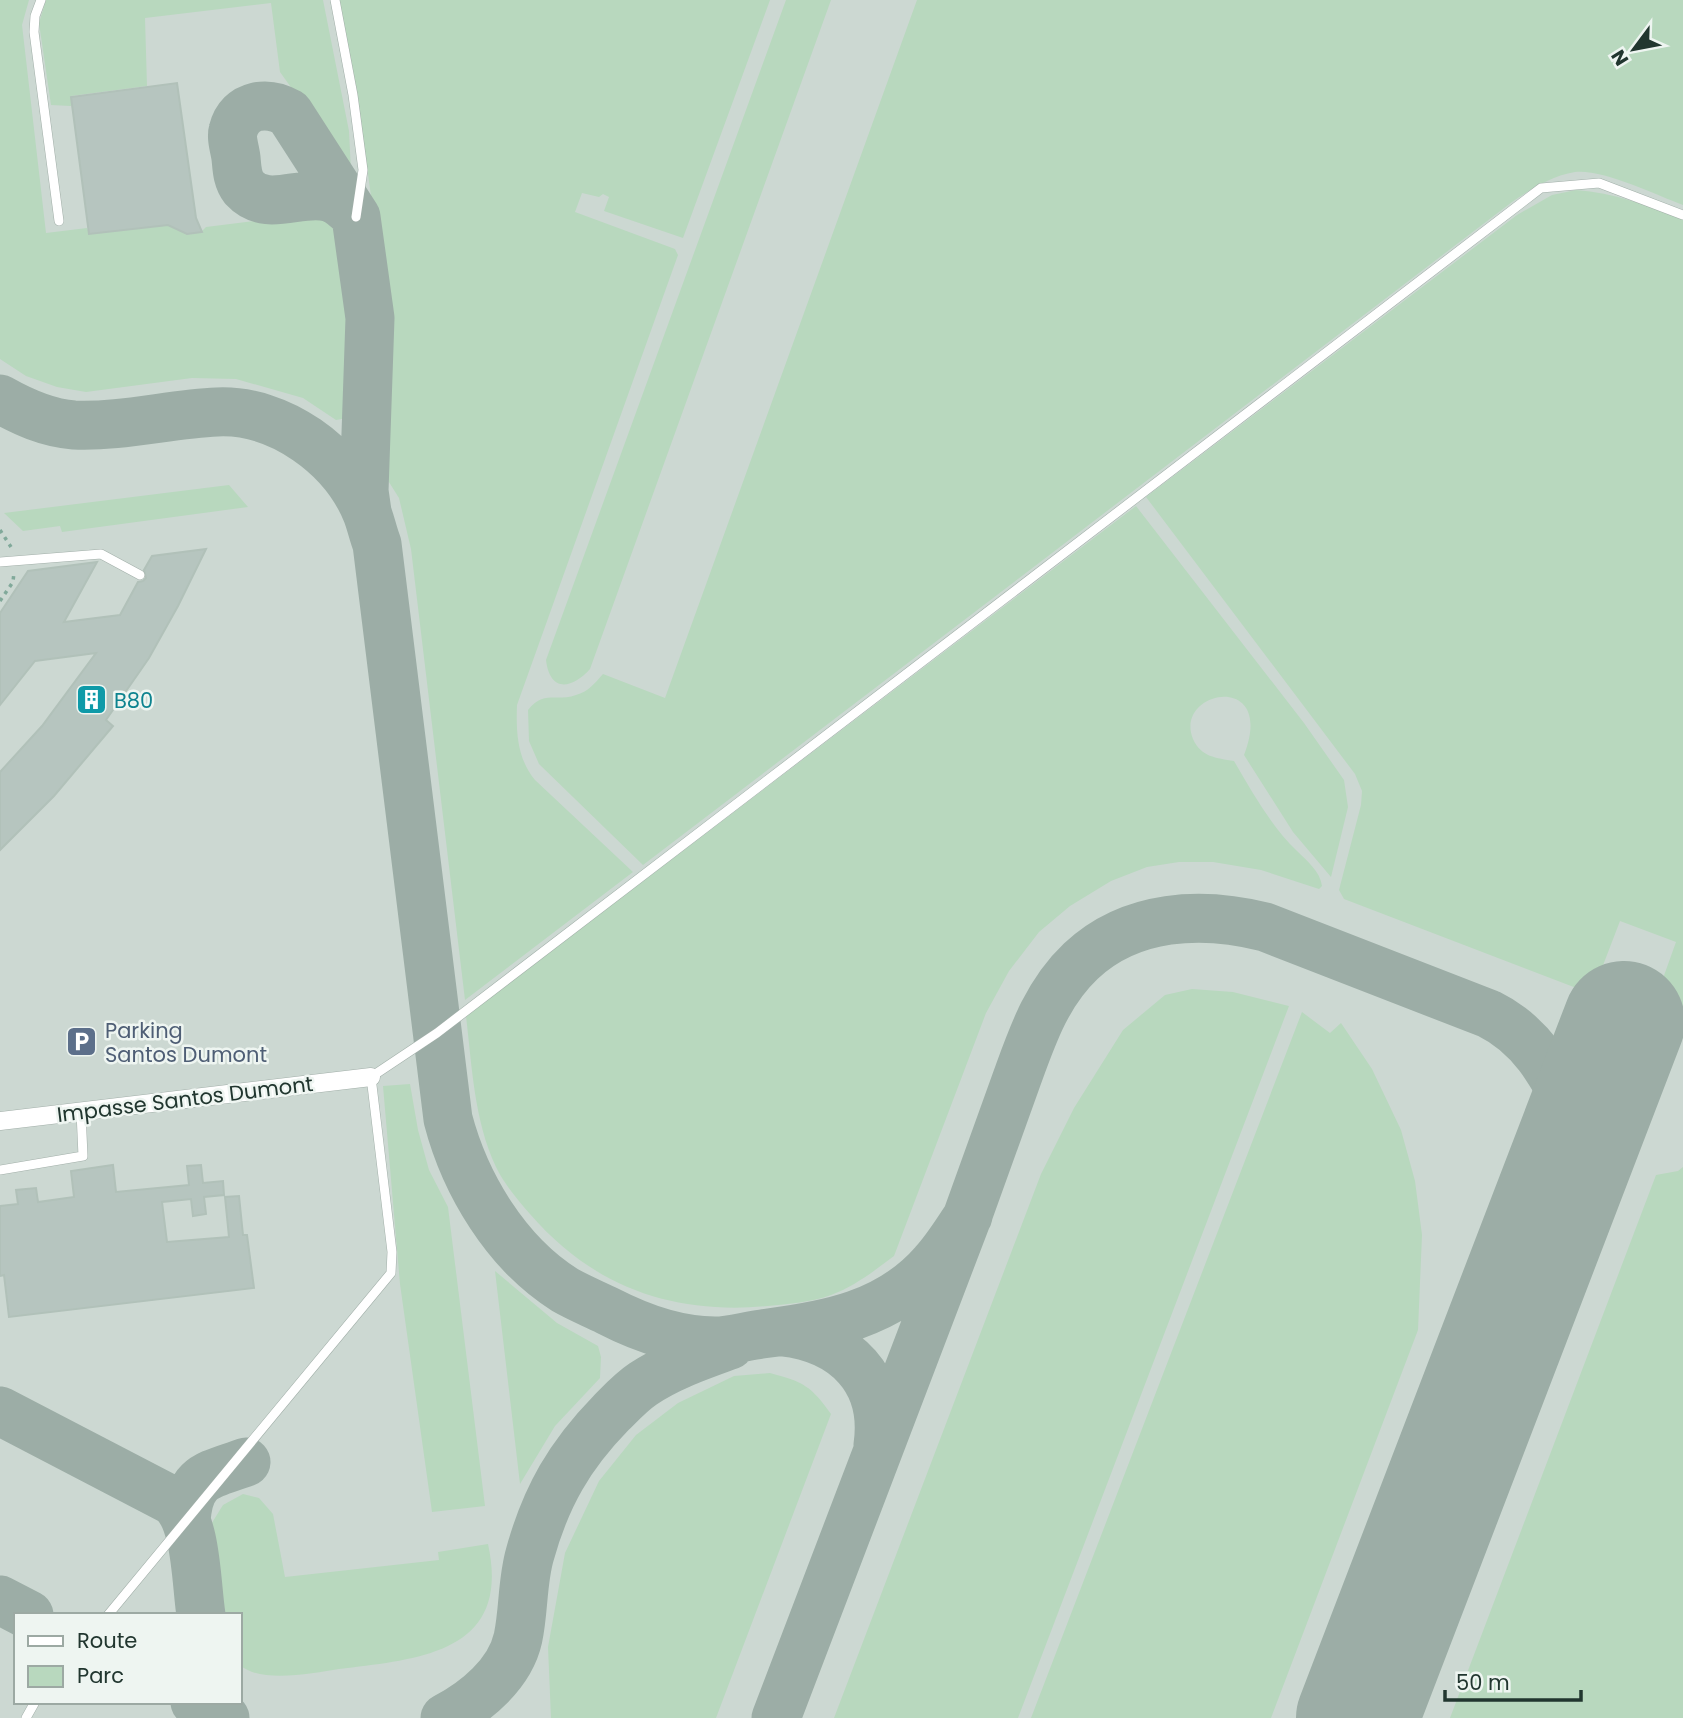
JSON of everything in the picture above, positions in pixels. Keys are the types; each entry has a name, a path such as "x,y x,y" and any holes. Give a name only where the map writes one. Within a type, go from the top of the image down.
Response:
{"street":[{"name":"Impasse Santos Dumont","path":"0,1122 371,1077"}],"lane":[{"path":"41,0 35,16 34,32 59,220"},
{"path":"335,0 354,95 363,170 356,217"},
{"path":"110,1613 391,1273 392,1252 371,1077 437,1033 1541,188 1599,183 1683,215"},
{"path":"0,562 101,554 140,575"},
{"path":"0,1170 83,1156 81,1112"}],"shaded area":[{"path":"0,0 1683,0 1683,1718 0,1718"}],"green space":[{"path":"0,0 29,0 22,25 46,233 87,228 90,234 168,225 187,234 201,232 206,227 316,213 332,218 340,227 352,318 348,414 342,419 336,420 303,398 236,379 192,378 86,392 57,387 26,376 0,359"},
{"path":"46,0 323,0 349,131 351,171 280,72 271,3 145,18 147,86 71,96 71,106 51,105 39,23"},
{"path":"339,0 770,0 683,238 604,211 609,197 603,194 599,197 582,193 575,212 675,249 678,255 517,705 518,735 524,763 535,780 633,872 465,1000 411,549 399,498 382,471 386,309 357,91"},
{"path":"786,0 831,0 590,669 569,684 557,683 548,671 546,660"},
{"path":"917,0 1683,0 1683,205 1614,178 1587,172 1558,177 1526,192 643,865 539,764 529,741 528,710 545,698 580,694 603,674 665,698"},
{"path":"1576,190 1630,200 1683,219 1683,1039 1647,1023 1676,942 1620,921 1592,994 1344,899 1339,890 1361,805 1362,791 1355,774 1146,497 1517,215 1552,195"},
{"path":"229,485 248,507 62,532 60,526 23,531 4,513"},
{"path":"1136,506 1304,723 1344,780 1348,807 1331,877 1293,832 1244,755 1250,728 1247,710 1237,700 1223,697 1209,700 1197,709 1191,722 1196,745 1210,756 1234,761 1270,820 1316,871 1322,886 1319,889 1261,870 1213,862 1179,862 1147,867 1111,881 1070,906 1039,932 1009,971 986,1013 894,1256 848,1287 808,1301 733,1308 700,1306 637,1291 608,1278 580,1260 554,1239 530,1214 507,1186 496,1167 478,1112 466,1016"},
{"path":"1192,989 1233,992 1289,1006 1018,1718 834,1718 1041,1174 1074,1108 1123,1030 1165,995"},
{"path":"1302,1012 1330,1033 1341,1023 1372,1069 1401,1130 1415,1181 1422,1235 1418,1330 1271,1718 1031,1718"},
{"path":"410,1084 418,1130 429,1170 448,1207 485,1506 432,1512 400,1284 383,1086"},
{"path":"1683,1167 1683,1718 1450,1718 1656,1175 1678,1171"},
{"path":"495,1271 557,1323 598,1346 601,1357 600,1378 555,1426 520,1484"},
{"path":"770,1373 806,1386 831,1414 716,1718 551,1718 548,1647 565,1553 599,1481 636,1435 678,1403 734,1376"},
{"path":"243,1494 259,1498 273,1514 285,1577 439,1560 438,1552 488,1544 492,1580 486,1608 472,1629 452,1644 428,1654 399,1661 302,1675 274,1676 249,1671 242,1666 242,1613 223,1613 210,1526 223,1505"}],"building":[{"path":"177,83 196,218 202,232 187,234 168,225 89,234 71,97"},
{"name":"B80","path":"206,549 149,658 106,720 113,726 54,796 0,850 0,772 42,726 96,653 35,661 0,705 0,613 28,571 97,562 64,622 120,615 138,582 146,578 144,570 152,556"},
{"path":"113,1165 116,1192 189,1185 187,1166 201,1165 203,1183 223,1181 224,1195 204,1197 206,1214 193,1216 191,1199 162,1202 167,1242 229,1237 225,1197 239,1196 243,1235 247,1235 254,1288 9,1317 4,1275 0,1276 0,1206 18,1204 16,1190 36,1188 38,1202 74,1197 71,1171"}],"taxiway":[{"path":"356,217 331,198 309,196 264,199 244,188 238,173 232,137 242,115 248,110 264,106 289,113 356,217 370,318 364,491 367,512"},
{"path":"0,399 36,416 74,425 110,424 217,412 264,418 307,440 326,455 357,492 377,544 448,1119 465,1168 491,1215 524,1257 544,1275 570,1293 646,1328 687,1339 726,1340 833,1322 877,1306 916,1281 943,1252 968,1216"},
{"path":"776,1718 966,1220 1034,1032 1058,987 1081,961 1101,945 1145,925 1168,920 1217,919 1265,927 1489,1014 1506,1024 1533,1049 1555,1079 1582,1129"},
{"path":"783,1332 825,1343 857,1367 876,1401 878,1445"},
{"path":"445,1718 480,1695 508,1663 518,1638 527,1564 536,1533 561,1478 583,1445 611,1413 643,1384 696,1357 730,1345"},
{"path":"0,1411 173,1501 187,1523 191,1538 201,1613"},
{"path":"186,1520 192,1494 203,1479 246,1462"},
{"path":"0,1600 25,1613"},
{"path":"199,1704 225,1718"}],"runway":[{"path":"1357,1718 1624,1022"}],"place":[{"name":"B80","path":"91,700"},
{"name":"Parking Santos Dumont","path":"82,1042"}]}
